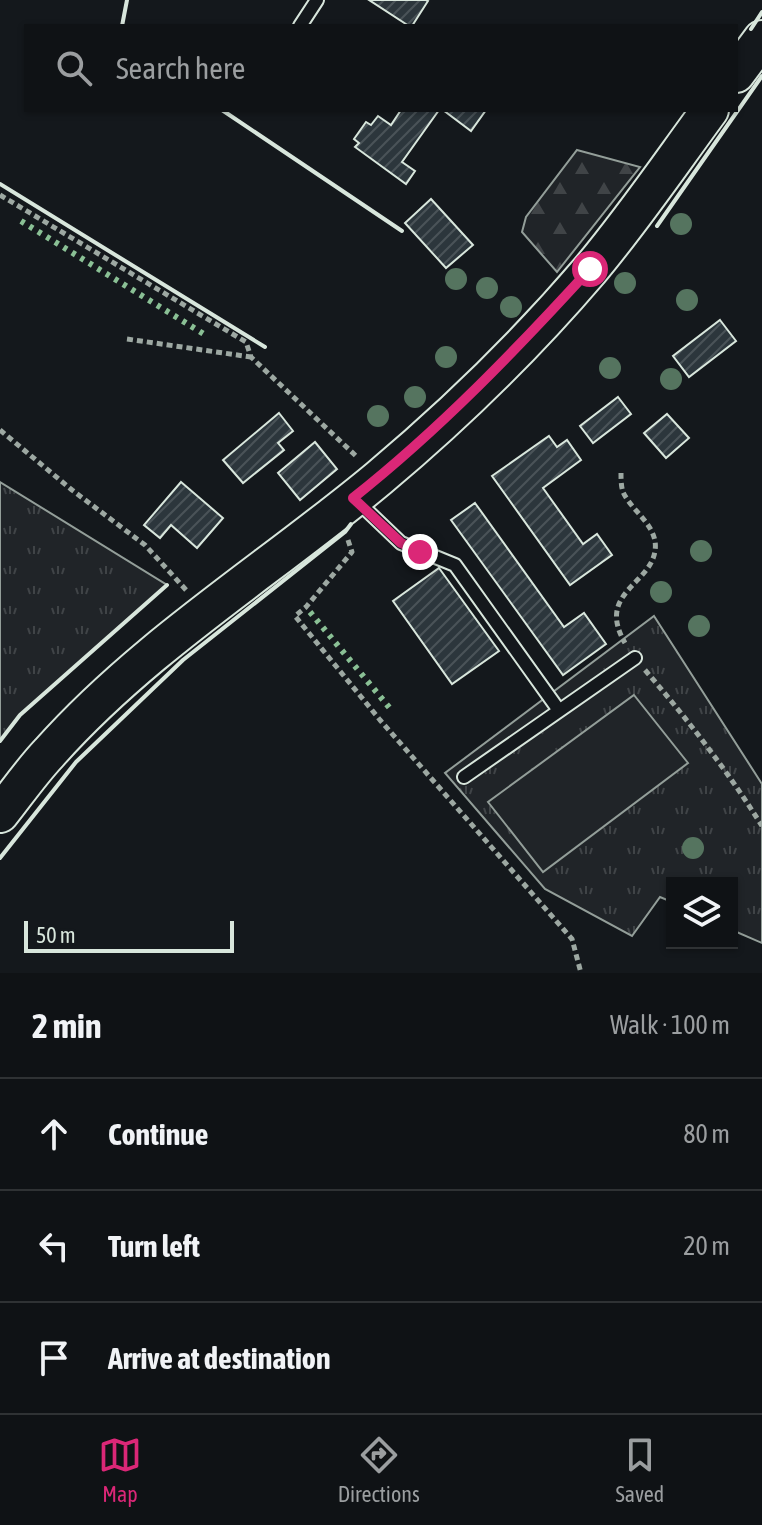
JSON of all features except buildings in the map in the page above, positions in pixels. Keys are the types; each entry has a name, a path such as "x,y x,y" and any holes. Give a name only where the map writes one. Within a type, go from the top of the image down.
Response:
{"main road":[{"path":"738,71 762,39"},
{"path":"0,814 49,752 112,691 355,497 451,414 515,352 590,269 708,112"}],"lane":[{"path":"301,24 317,0"},
{"path":"355,497 401,543 455,565 558,709"},
{"path":"464,777 635,658"}],"path":[{"path":"0,195 246,342 251,357 355,497 345,532 352,552 295,616 380,720 572,939 581,973"},
{"path":"127,339 251,357"},
{"path":"0,430 145,545 205,614"},
{"path":"621,473 622,490 645,520 656,542 655,555 649,567 620,599 617,618 619,634 734,781 762,826"}],"green space":[{"path":"577,150 640,167 557,272 522,232 526,217"},
{"path":"0,482 167,585 20,715 0,741"},
{"path":"654,616 762,784 762,943 738,933 738,877 666,877 666,900 660,897 632,936 545,889 445,773"},
{"path":"634,695 688,763 543,872 488,802"}],"hedge":[{"path":"21,221 207,336"},
{"path":"310,612 393,712"}],"wall":[{"path":"122,24 127,0"},
{"path":"751,29 762,12"},
{"path":"738,110 762,76"},
{"path":"225,112 402,231"},
{"path":"657,226 737,112"},
{"path":"0,184 265,347"},
{"path":"0,858 76,762 183,660 345,532 351,524"},
{"path":"0,741 20,715 167,585"}],"route":[{"path":"420,552 401,543 353,498 451,414 515,352 590,269"}]}
